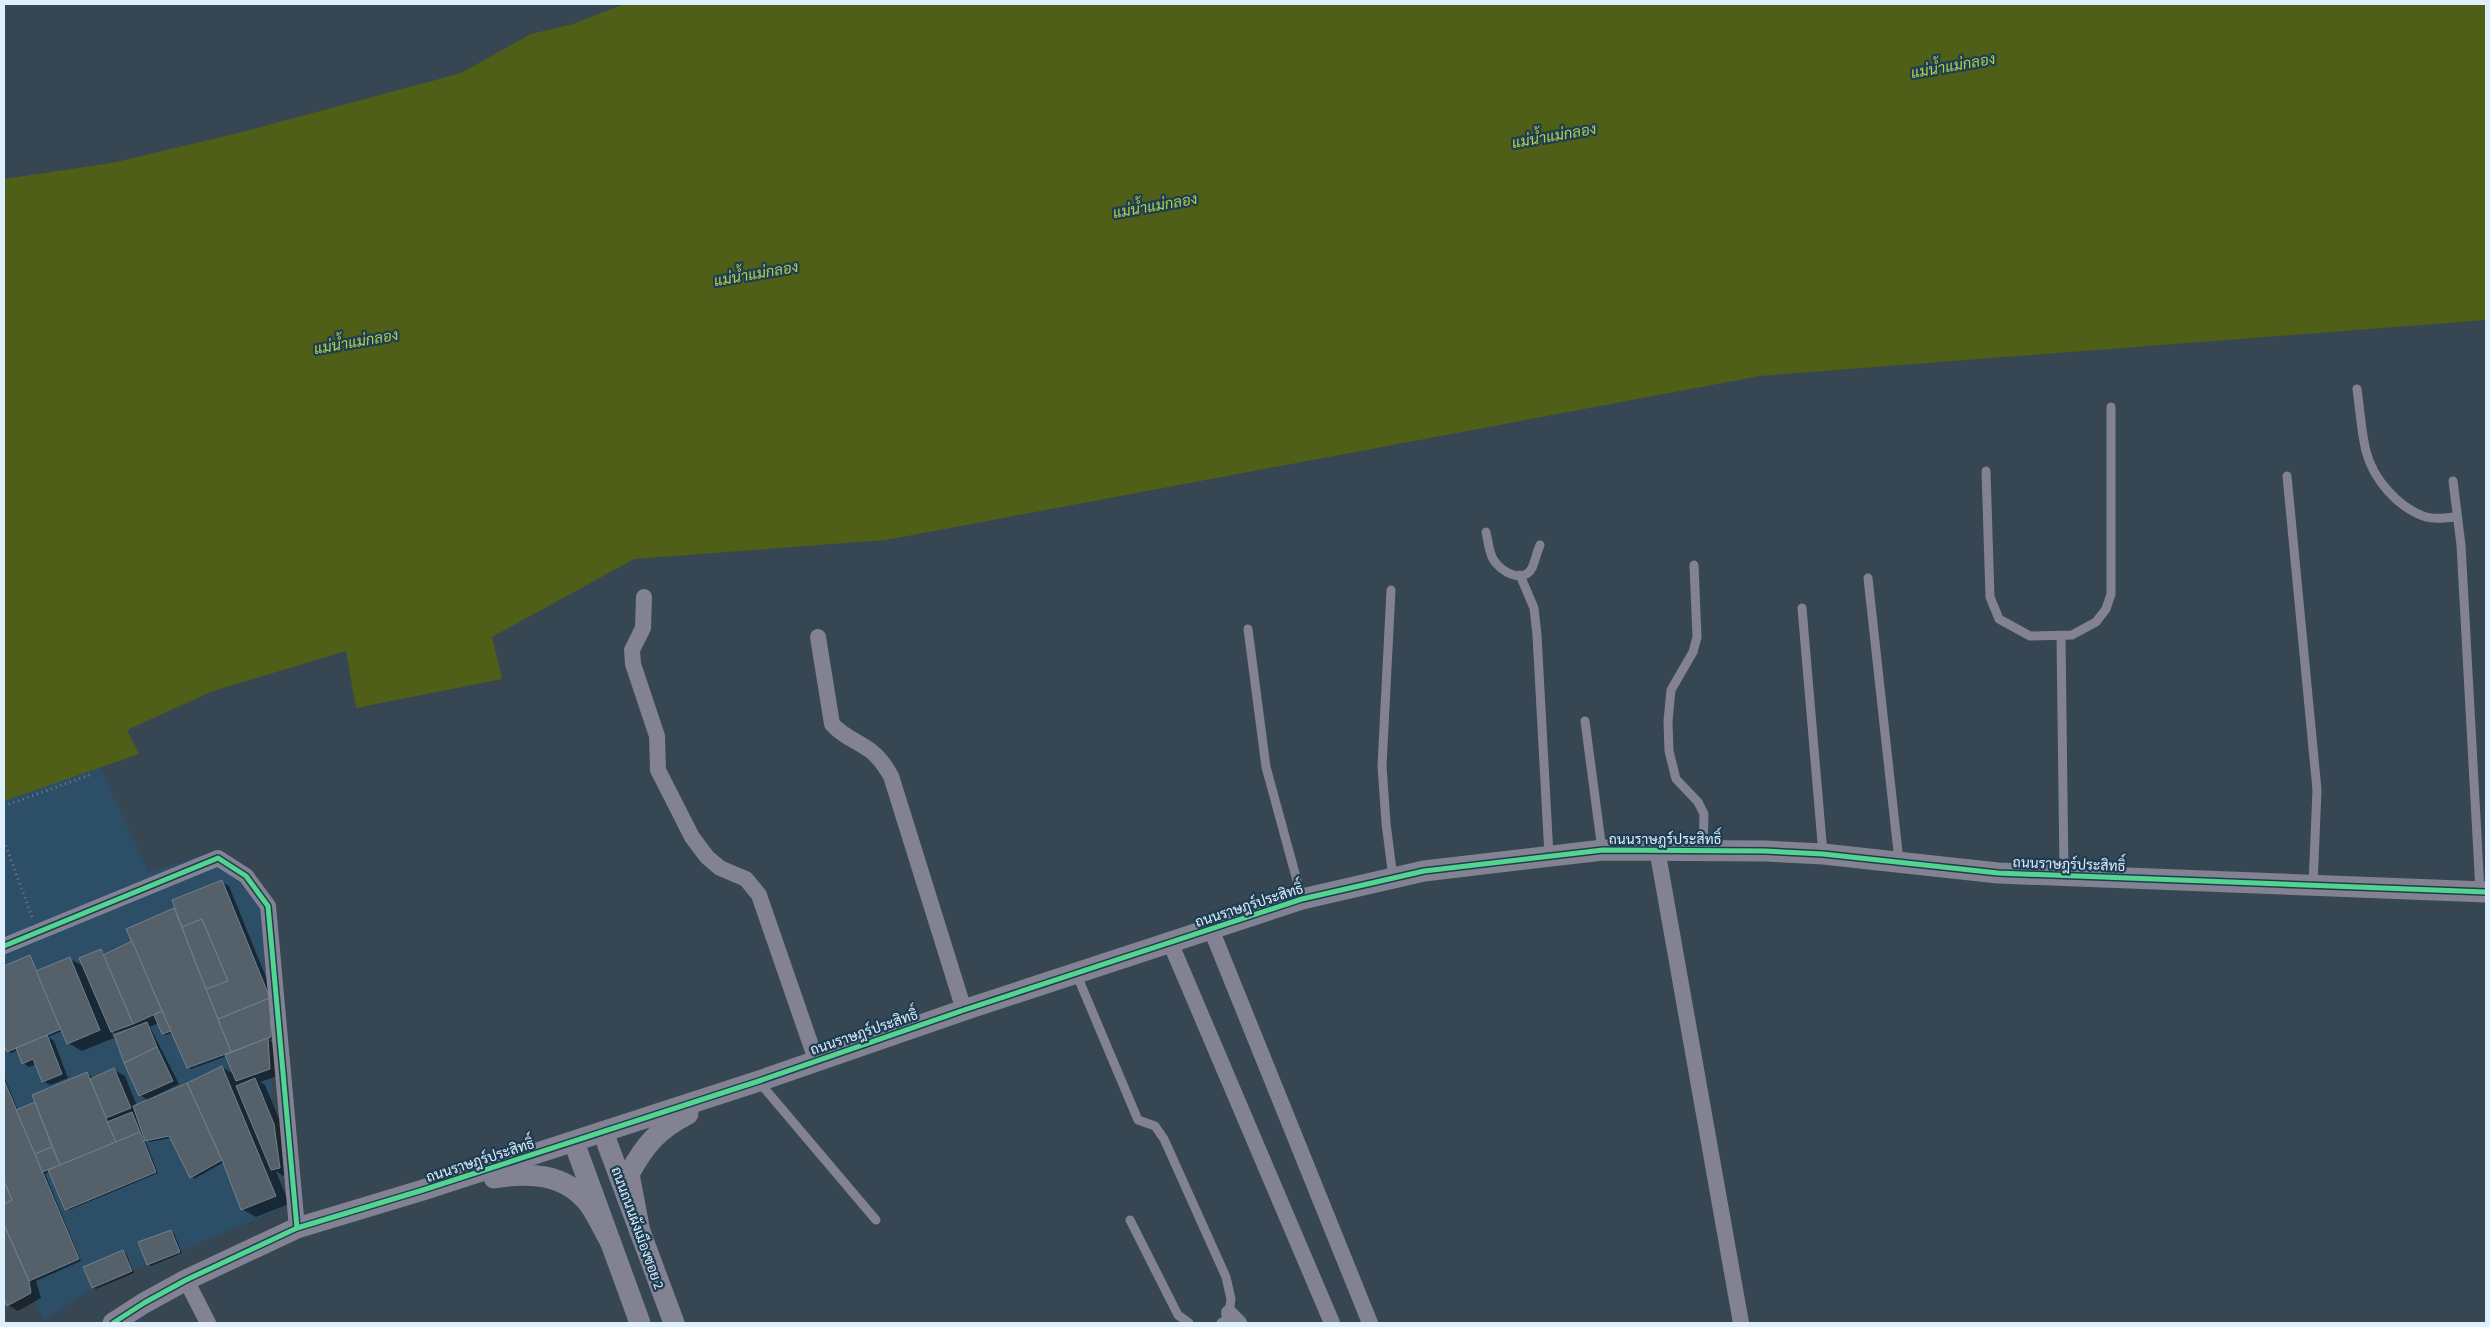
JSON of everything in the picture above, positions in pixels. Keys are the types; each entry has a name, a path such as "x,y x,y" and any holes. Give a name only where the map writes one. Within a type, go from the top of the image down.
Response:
{"street":[{"path":"644,597 643,628 632,650 633,664 656,736 658,770 688,830 707,857 720,868 746,879 759,895 816,1060"},
{"path":"818,638 832,724 848,738 870,750 883,762 891,776 964,1010"},
{"name":"ถนนราษฎร์ประสิทธิ์","path":"113,1323 186,1280 297,1228 574,1142 964,1010 1302,899 1424,871 1602,850 1658,849 1823,854 1899,864 1998,873 2064,874 2483,892"},
{"path":"1658,849 1741,1323"},
{"path":"4,946 218,858 246,876 268,906 297,1228"},
{"path":"1211,929 1370,1323"},
{"path":"1170,942 1332,1323"},
{"path":"640,1232 629,1174 642,1150 661,1130 715,1100 758,1081"},
{"name":"ถนนถนนผังเมืองซอย 2","path":"603,1132 674,1323"},
{"path":"574,1142 640,1323"},
{"path":"423,1190 531,1173 558,1181 576,1192 589,1204 610,1241"},
{"path":"186,1280 208,1323"}],"lane":[{"path":"2357,389 2366,451 2380,481 2398,500 2418,513 2435,518 2457,517"},
{"path":"1986,471 1990,597 1999,619 2030,636 2072,635 2096,622 2106,609 2111,594 2110,407"},
{"path":"2287,476 2317,790 2313,884"},
{"path":"2453,481 2461,545 2483,892"},
{"path":"1486,532 1493,558 1502,570 1516,576 1525,575 1531,569 1540,545"},
{"path":"1694,565 1697,637 1689,660 1671,690 1668,721 1669,751 1676,779 1698,802 1704,814 1703,850"},
{"path":"1520,576 1534,608 1537,635 1549,856"},
{"path":"1868,578 1899,864"},
{"path":"1391,590 1382,766 1386,823 1393,878"},
{"path":"1802,608 1823,854"},
{"path":"1248,629 1266,767 1302,899"},
{"path":"2061,636 2064,874"},
{"path":"1585,722 1602,850"},
{"path":"1076,973 1138,1120 1155,1126 1164,1139 1189,1190 1226,1277 1231,1299 1229,1320"},
{"path":"758,1081 876,1220"},
{"path":"1130,1220 1178,1315 1189,1323"}],"path":[{"path":"4,806 92,774"},
{"path":"4,840 38,933"}],"shaded area":[{"path":"99,766 149,872 220,849 234,877 259,905 270,998 271,1037 268,1039 274,1124 285,1207 92,1288 44,1320 31,1293 4,1308 4,801"}],"water":[{"name":"แม่น้ำแม่กลอง","path":"624,4 2486,4 2486,320 1760,376 886,540 634,559 492,637 502,679 356,708 346,651 213,691 127,730 139,754 4,801 4,179 112,163 238,133 461,73 531,34 573,24"}],"building":[{"path":"222,880 270,998 218,1019 206,989 228,981 202,919 182,927 172,900"},
{"path":"174,908 231,1052 187,1068 126,929"},
{"path":"202,919 228,981 206,989 182,927"},
{"path":"132,941 162,1011 133,1024 103,955"},
{"path":"101,949 133,1024 111,1032 79,958"},
{"path":"30,955 61,1029 7,1052 4,1045 4,966"},
{"path":"70,957 100,1030 67,1044 36,971"},
{"path":"270,998 271,1037 231,1052 218,1019"},
{"path":"162,1011 171,1031 162,1034 154,1015"},
{"path":"147,1022 157,1047 124,1063 114,1035"},
{"path":"47,1035 62,1074 42,1082 33,1059 22,1064 16,1048"},
{"path":"268,1038 270,1069 236,1081 225,1055"},
{"path":"157,1047 173,1081 139,1096 124,1063"},
{"path":"222,1066 276,1196 241,1210 222,1160 187,1083"},
{"path":"114,1068 131,1108 106,1118 90,1079"},
{"path":"87,1072 116,1142 60,1165 32,1095"},
{"path":"255,1078 274,1124 280,1168 271,1170 236,1086"},
{"path":"4,1080 79,1259 29,1281 4,1225 4,1204 12,1200 4,1181"},
{"path":"187,1083 222,1160 190,1178 169,1136 145,1141 133,1106"},
{"path":"35,1102 52,1147 35,1154 16,1110"},
{"path":"132,1112 140,1132 116,1142 107,1122"},
{"path":"140,1132 156,1172 65,1210 48,1170"},
{"path":"52,1147 60,1165 42,1172 35,1154"},
{"path":"4,1181 12,1200 4,1204"},
{"path":"4,1225 29,1281 31,1293 7,1306 4,1300"},
{"path":"171,1230 180,1252 147,1265 138,1242"},
{"path":"123,1250 132,1271 92,1288 83,1267"}],"cycle path":[{"path":"113,1323 186,1280 297,1228 423,1190 759,1081 964,1010 1302,899 1424,871 1603,850 1765,851 1823,854 1998,873 2486,892"},
{"path":"4,946 218,858 246,876 268,906 297,1228"}]}
